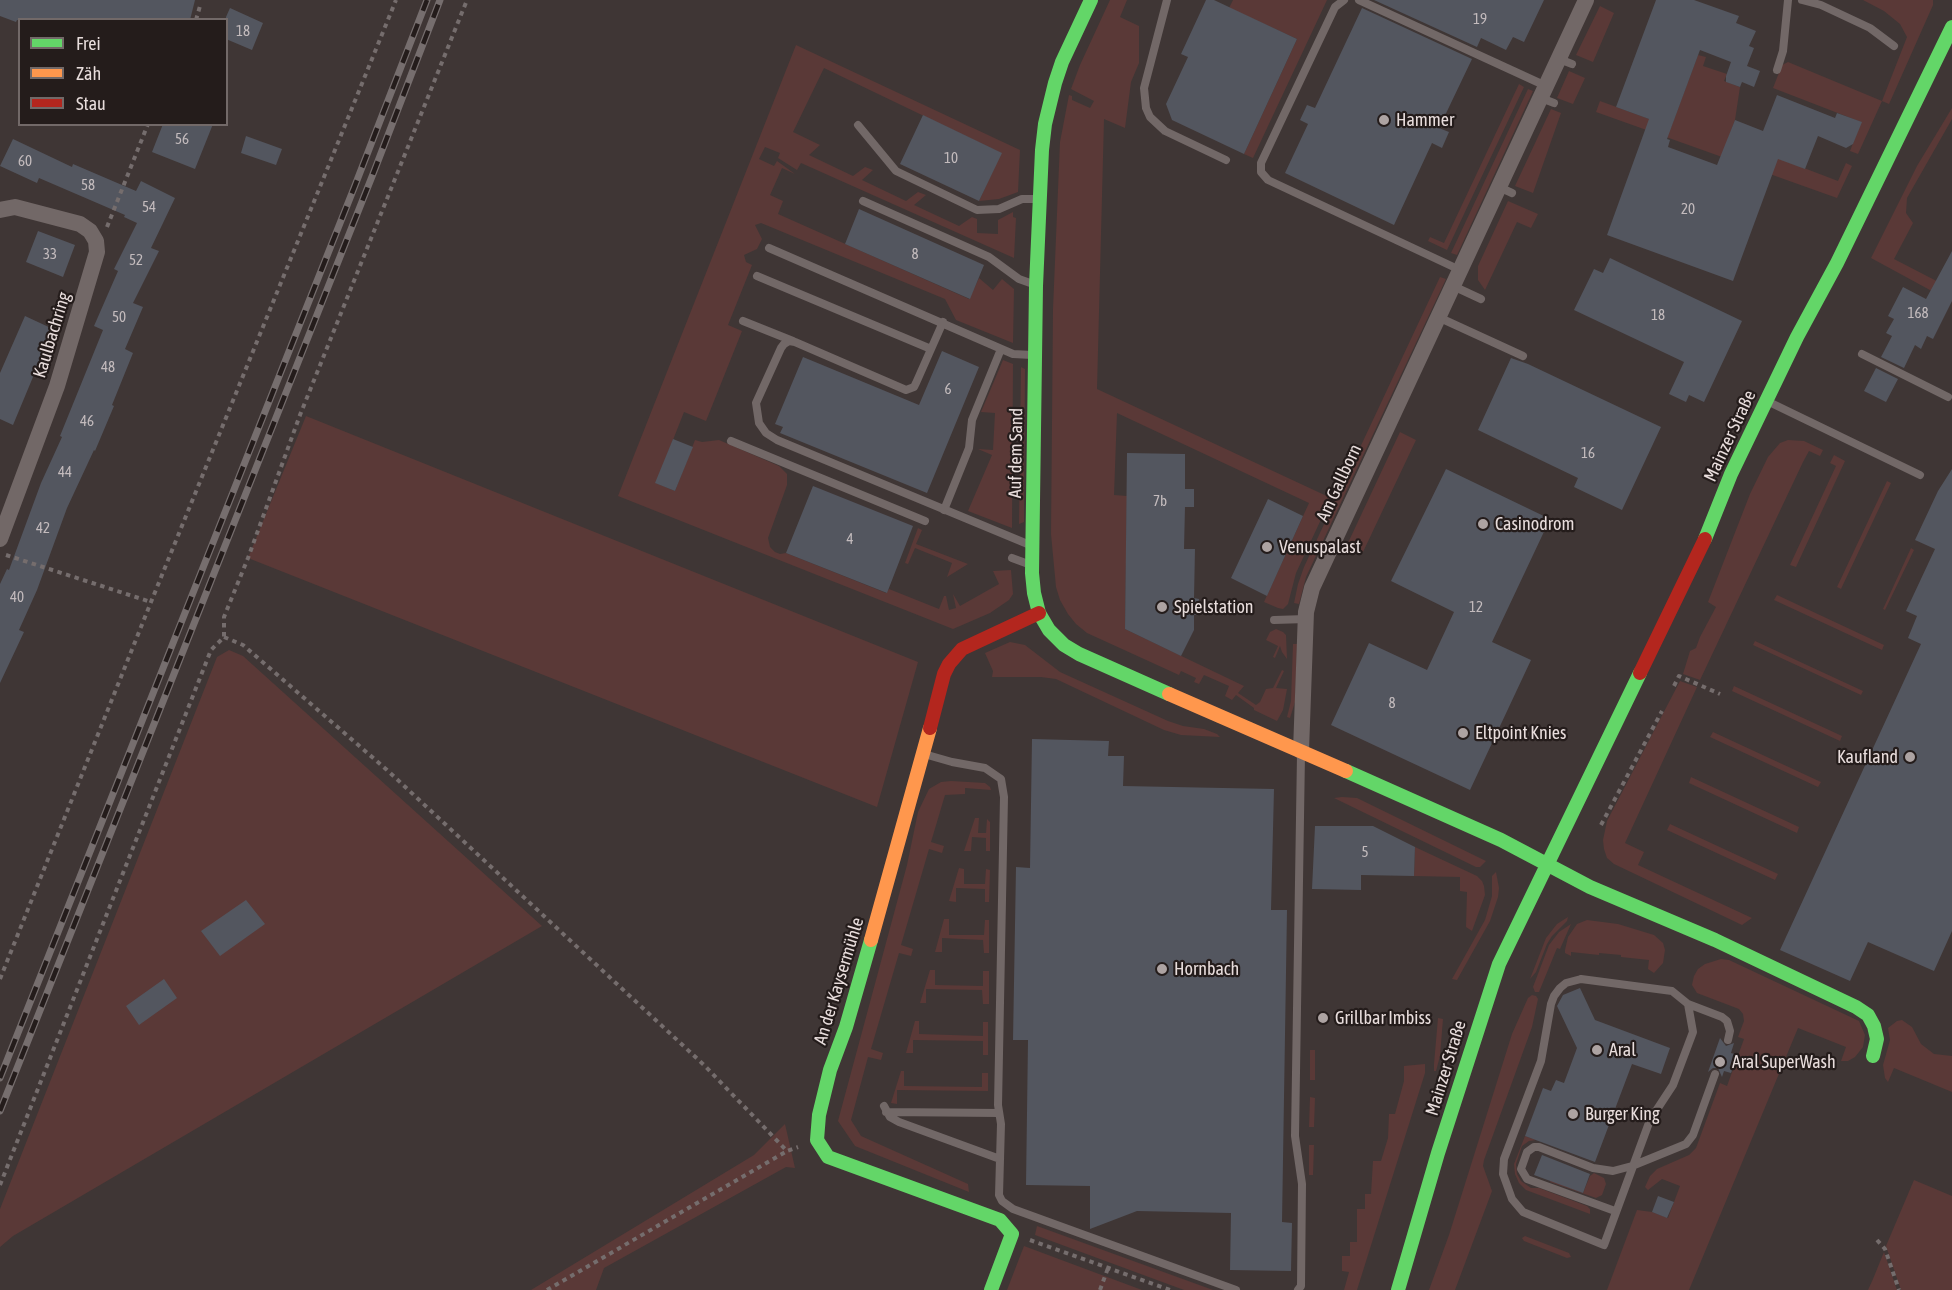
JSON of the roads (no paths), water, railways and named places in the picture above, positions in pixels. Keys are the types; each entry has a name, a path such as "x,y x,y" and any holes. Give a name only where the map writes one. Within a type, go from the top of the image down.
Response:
{"street":[{"name":"Am Gallborn","path":"1301,751 1306,619 1309,600 1317,576 1452,286 1505,190 1565,61 1586,0"},
{"name":"Auf dem Sand","path":"1088,1 1062,62 1049,102 1042,150 1036,286 1032,565 1034,593 1039,613 1055,637 1079,654 1301,751"},
{"name":"Mainzer Straße","path":"1398,1290 1437,1153 1499,964 1698,555 1731,474 1766,401 1837,263 1952,27"},
{"name":"Kaulbachring","path":"0,210 15,207 81,224 90,231 95,240 97,252 57,386 0,539"},
{"name":"An der Kaysermühle","path":"991,1290 1012,1234 1000,1220 828,1157 817,1140 819,1115 830,1070 846,1027 909,807 940,684 949,664 956,655 971,644 1039,613"},
{"path":"1301,751 1502,840 1590,887 1715,940 1863,1011 1872,1020 1876,1032 1873,1056"}],"lane":[{"path":"1167,0 1144,88 1146,108 1150,117 1165,131 1226,160"},
{"path":"1344,0 1335,7 1261,163 1261,172 1268,180 1460,270"},
{"path":"1359,0 1547,96"},
{"path":"1777,70 1785,35 1788,0"},
{"path":"1802,0 1821,5 1870,28 1894,46"},
{"path":"858,125 896,171 977,210 999,209 1022,199 1039,199"},
{"path":"863,201 989,257 1019,279 1036,286"},
{"path":"769,248 1013,354 1035,355"},
{"path":"757,276 931,349"},
{"path":"1452,286 1481,299"},
{"path":"1438,316 1523,356"},
{"path":"743,321 906,390 914,387 943,322"},
{"path":"795,342 789,341 781,348 756,404 759,423 766,433 777,440 1033,546"},
{"path":"944,510 969,448 972,420 1001,349"},
{"path":"1862,354 1947,397"},
{"path":"1766,401 1920,475"},
{"path":"732,441 925,521"},
{"path":"1012,558 1032,565"},
{"path":"1274,620 1306,619"},
{"path":"1298,1290 1301,1286 1302,1184 1295,1136 1301,751"},
{"path":"923,754 985,768 1001,779 1004,797 998,1105 1001,1124 999,1195 1002,1201 1013,1209 1236,1290"},
{"path":"1688,1004 1693,1032 1673,1085 1650,1120 1604,1245 1523,1212 1512,1199 1505,1182 1504,1159 1541,1061 1551,1004 1560,988 1574,980 1581,979 1671,991 1688,1004 1727,1021 1730,1031 1728,1040"},
{"path":"1615,1211 1532,1182 1523,1175 1522,1165 1527,1152 1534,1147 1539,1147 1602,1170 1613,1171 1632,1166 1686,1144 1690,1140 1715,1074"},
{"path":"999,1113 885,1109 899,1122 1000,1159"}],"railway":[{"path":"0,1078 427,0"},
{"path":"0,1111 440,0"}],"place":[{"name":"Hammer","path":"1384,120"},
{"name":"Casinodrom","path":"1483,524"},
{"name":"Venuspalast","path":"1267,547"},
{"name":"Spielstation","path":"1162,607"},
{"name":"Eltpoint Knies","path":"1463,733"},
{"name":"Kaufland","path":"1910,757"},
{"name":"Hornbach","path":"1162,969"},
{"name":"Grillbar Imbiss","path":"1323,1018"},
{"name":"Aral","path":"1597,1050"},
{"name":"Aral SuperWash","path":"1720,1062"},
{"name":"Burger King","path":"1573,1114"}]}
